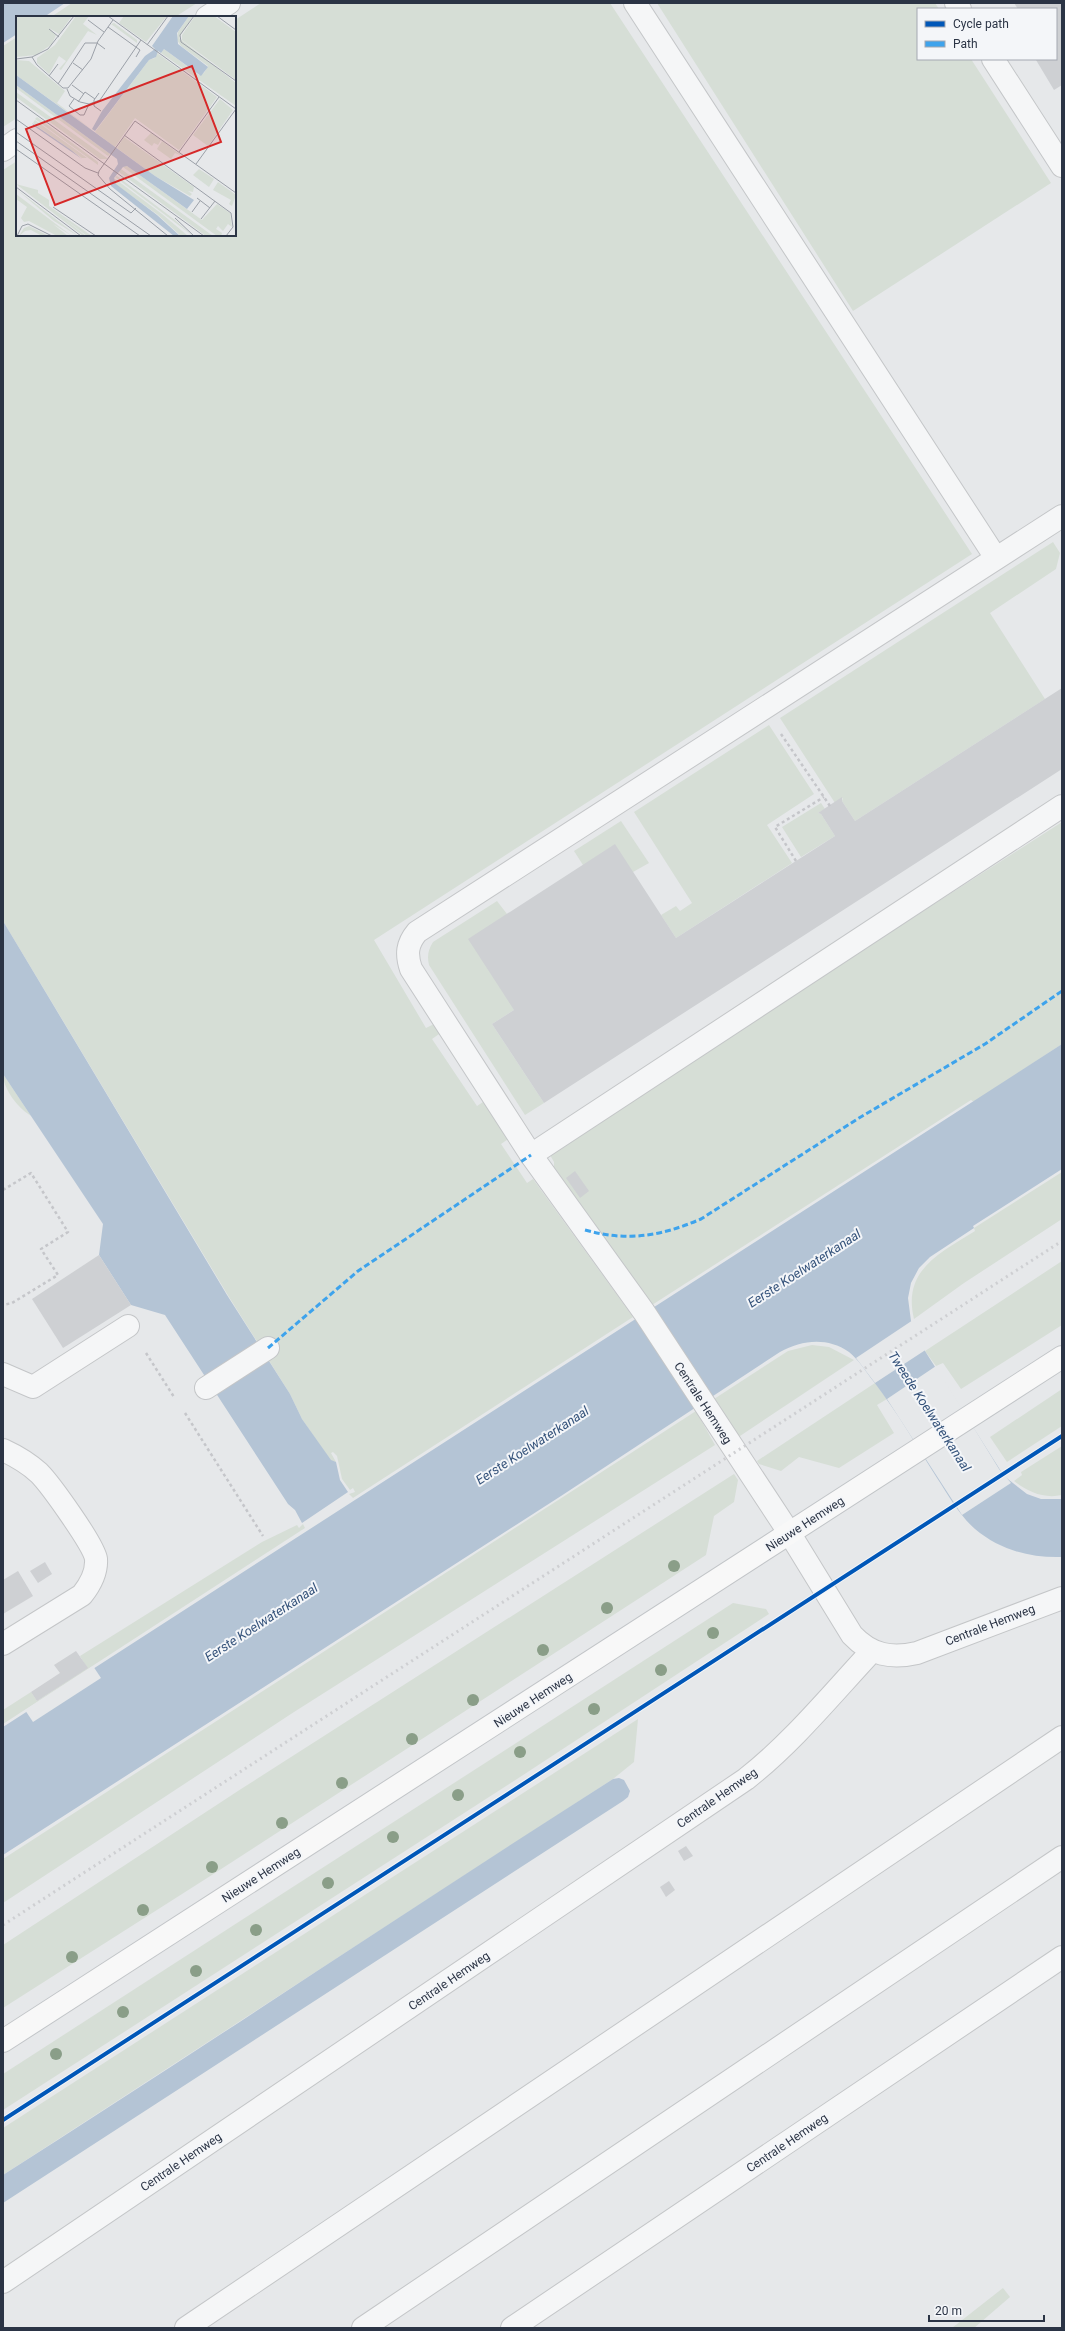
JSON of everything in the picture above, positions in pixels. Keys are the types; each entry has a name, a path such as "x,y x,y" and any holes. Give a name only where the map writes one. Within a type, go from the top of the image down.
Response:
{"main road":[{"name":"Nieuwe Hemweg","path":"3,2041 1062,1357"}],"lane":[{"path":"209,16 229,3"},
{"path":"635,3 996,558"},
{"path":"994,60 1062,166"},
{"path":"3,150 16,141"},
{"path":"764,708 1062,516"},
{"name":"Centrale Hemweg","path":"764,708 417,932 411,939 408,958 411,969 531,1155 644,1312 790,1534 852,1635 872,1651 901,1657 917,1653 1062,1598"},
{"path":"531,1155 1062,806"},
{"path":"3,1374 33,1387 128,1326"},
{"path":"206,1388 268,1348"},
{"path":"3,1450 28,1464 50,1485 92,1546 96,1559 92,1579 82,1595 3,1644"},
{"name":"Centrale Hemweg","path":"3,2282 746,1779 794,1737 872,1651"},
{"path":"186,2328 1062,1737"},
{"path":"363,2328 1062,1857"},
{"name":"Centrale Hemweg","path":"512,2328 1062,1957"}],"path":[{"path":"764,708 830,806"},
{"path":"796,861 775,827 824,796"},
{"path":"3,1190 31,1172 68,1232 41,1249 58,1275 12,1303 3,1305"},
{"path":"128,1326 175,1398"},
{"path":"183,1411 263,1536"}],"shaded area":[{"path":"72,3 197,3 177,16 52,16"},
{"path":"261,3 610,3 972,554 374,940 426,1028 436,1023 442,1032 432,1039 477,1106 486,1100 511,1137 501,1144 527,1183 533,1179 633,1317 353,1498 349,1494 355,1492 353,1488 350,1490 342,1479 337,1456 333,1452 331,1453 336,1462 331,1461 302,1419 290,1394 229,1297 3,921 3,170 16,162 16,236 236,236 236,19"},
{"path":"657,3 935,3 938,8 917,8 917,60 972,60 1051,183 853,311"},
{"path":"16,38 16,119 3,127 3,46"},
{"path":"1053,542 1060,553 1056,569 990,613 1045,699 855,821 842,801 843,798 835,803 780,718"},
{"path":"769,725 814,794 767,825 792,863 676,938 661,915 676,906 680,911 692,903 634,812"},
{"path":"821,803 825,809 818,813 821,814 835,836 801,857 782,827"},
{"path":"621,821 649,863 633,872 583,865 574,851"},
{"path":"1062,822 1062,1044 974,1102 971,1100 652,1305 554,1167 554,1162 550,1155 568,1139"},
{"path":"497,901 507,914 514,1010 492,1024 544,1103 525,1115 428,962 428,953 433,942"},
{"path":"3,1074 31,1116 16,1103 8,1092"},
{"path":"1062,1172 1062,1219 964,1283 914,1319 912,1302 914,1288 919,1275 927,1265 949,1247 975,1231 974,1228"},
{"path":"1062,1261 1062,1325 961,1389 943,1363 936,1366 925,1351"},
{"path":"812,1345 829,1347 854,1360 737,1438 714,1399 788,1351"},
{"path":"875,1383 887,1399 877,1405 894,1433 839,1468 799,1457 781,1471 759,1464 757,1461"},
{"path":"1062,1389 1062,1426 1007,1462 990,1437"},
{"path":"696,1411 715,1445 294,1712 3,1903 3,1859"},
{"path":"1062,1446 1062,1495 1049,1496 1036,1494 1014,1481 1022,1475 1021,1472"},
{"path":"734,1474 738,1480 734,1502 714,1516 706,1555 215,1873 3,2008 3,1945 241,1789"},
{"path":"303,1524 305,1528 3,1724 3,1710 31,1692 37,1701 87,1668 80,1656 262,1542 297,1525 299,1528"},
{"path":"733,1603 766,1609 769,1614 517,1779 3,2110 3,2074"},
{"path":"638,1719 634,1762 613,1779 3,2175 3,2128"},
{"path":"1003,2288 1010,2297 974,2328 952,2328"}],"water":[{"path":"3,3 65,3 46,16 16,16 16,35 3,43"},
{"path":"3,921 227,1295 290,1394 302,1419 331,1460 336,1462 340,1480 348,1492 302,1523 295,1510 288,1504 165,1315 131,1305 99,1255 103,1224 3,1074"},
{"path":"1062,1044 1062,1169 973,1226 974,1228 930,1257 919,1268 911,1283 908,1298 911,1321 925,1351 1004,1476 1027,1494 1041,1499 1062,1499 1062,1557 1038,1556 1016,1551 995,1542 975,1529 969,1524 954,1505 891,1405 856,1359 841,1347 832,1344 814,1342 797,1345 780,1352 561,1496 3,1855 3,1727"},
{"path":"619,1778 624,1780 630,1791 628,1797 623,1801 3,2203 3,2175 156,2077 536,1828 613,1779"}],"pier":[{"path":"913,1320 927,1349 875,1383 856,1358"},
{"path":"936,1366 999,1469 1011,1483 962,1515 887,1399"},
{"path":"93,1666 101,1678 33,1722 25,1710"}],"building":[{"path":"1014,3 1062,3 1062,85 1054,90 1036,60 1057,60 1057,8 1017,8"},
{"path":"1062,688 1062,769 544,1103 492,1024 514,1010 468,939 615,844 676,938 835,836 821,814 818,813 842,797 842,801 855,821"},
{"path":"575,1171 589,1191 580,1198 566,1178"},
{"path":"99,1255 131,1305 63,1348 32,1299"},
{"path":"45,1562 52,1574 38,1583 30,1571"},
{"path":"18,1571 33,1596 3,1614 3,1580"},
{"path":"76,1651 88,1668 37,1701 31,1692 60,1673 54,1665"},
{"path":"686,1846 693,1856 684,1861 678,1851"},
{"path":"669,1881 675,1890 666,1897 660,1887"}],"railway":[{"path":"3,1925 1062,1241"}],"marked path":[{"path":"585,1230 616,1236 644,1235 672,1230 701,1219 859,1118 985,1044 1062,991"},
{"path":"268,1348 358,1271 531,1155"}],"cycle path":[{"path":"3,2120 1062,1436"}],"water label":[{"name":"Eerste Koelwaterkanaal","path":"804,1268"},
{"name":"Tweede Koelwaterkanaal","path":"930,1411"},
{"name":"Eerste Koelwaterkanaal","path":"532,1445"},
{"name":"Eerste Koelwaterkanaal","path":"261,1622"}]}
